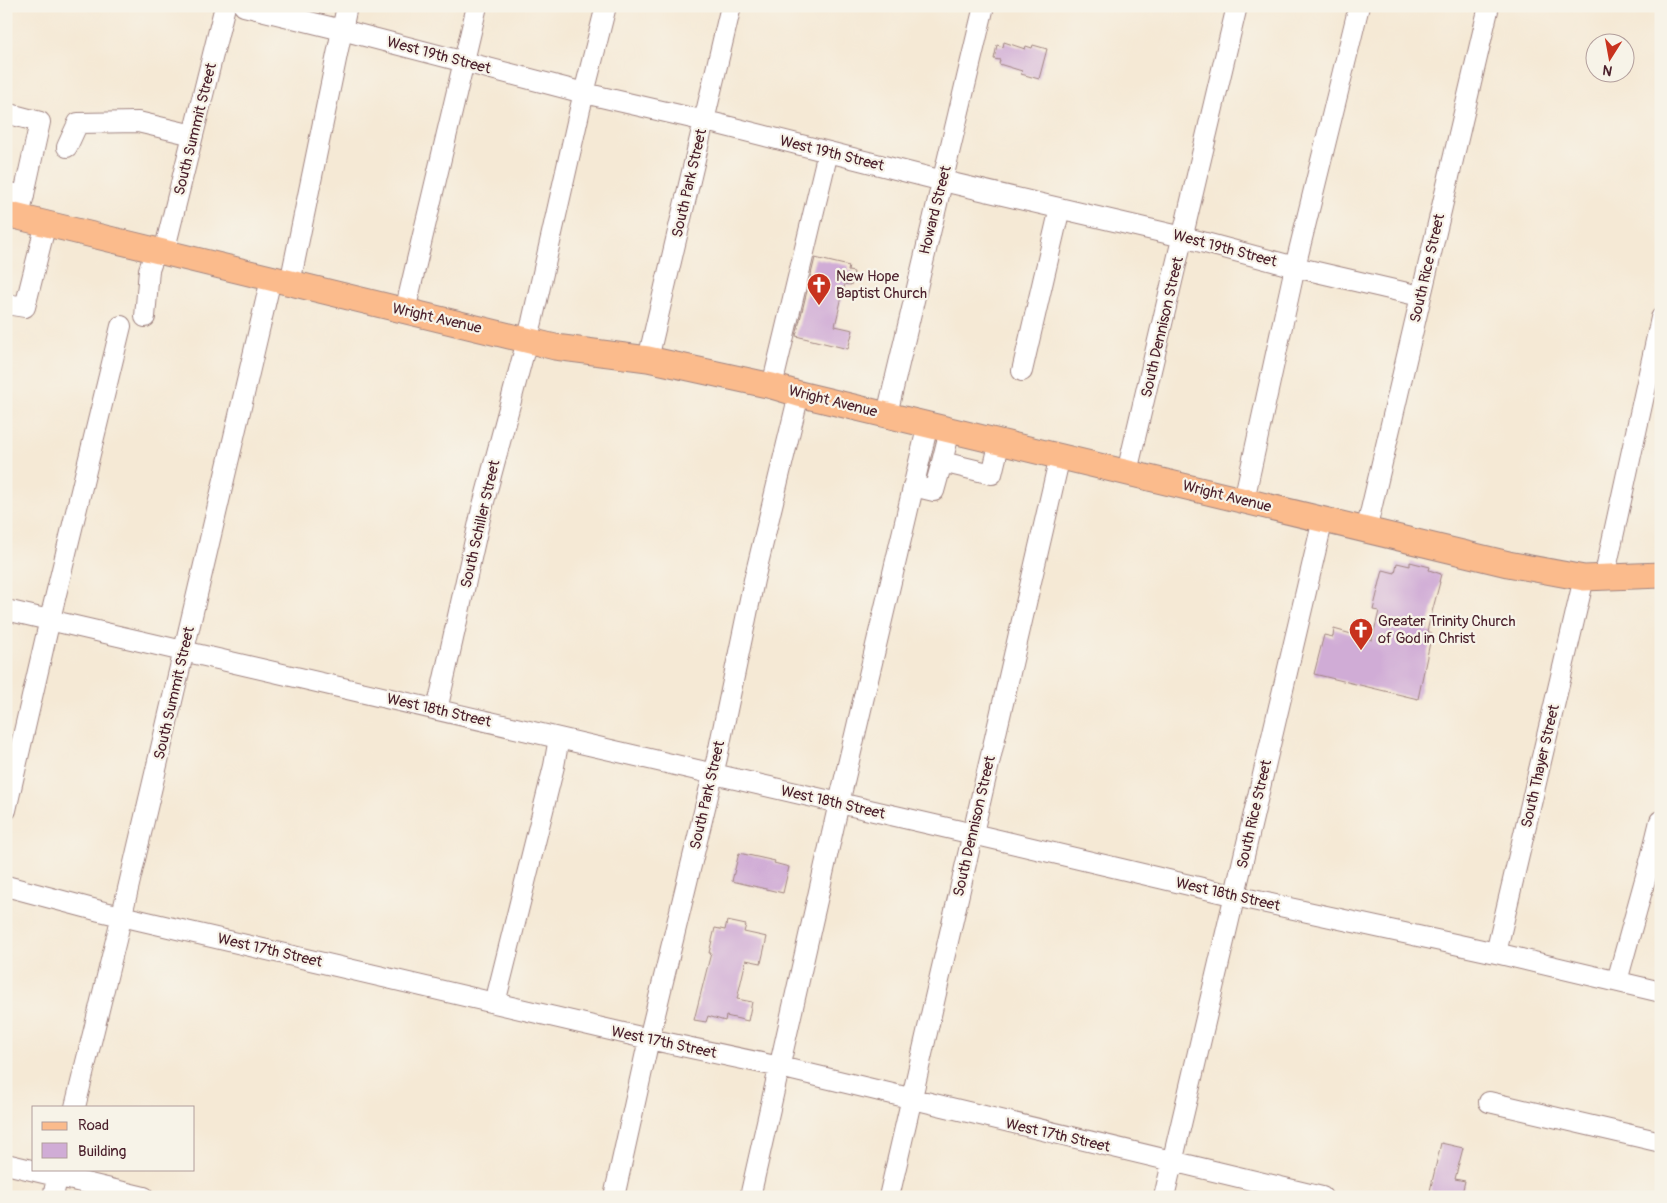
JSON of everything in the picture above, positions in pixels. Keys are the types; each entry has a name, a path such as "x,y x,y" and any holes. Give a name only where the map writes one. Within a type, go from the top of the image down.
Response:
{"main road":[{"name":"Wright Avenue","path":"11,209 46,223 555,347 648,359 772,386 1508,564 1594,578 1661,575"}],"street":[{"name":"South Summit Street","path":"145,317 148,270 160,251 193,135 225,6"},
{"name":"West 19th Street","path":"244,6 584,93 1420,296"},
{"name":"South Summit Street","path":"75,1106 184,651 280,281 347,6"},
{"path":"405,310 478,6"},
{"name":"South Schiller Street","path":"437,710 482,509 527,339 606,6"},
{"name":"South Park Street","path":"648,359 731,6"},
{"name":"Howard Street","path":"887,414 984,6"},
{"name":"South Dennison Street","path":"1128,472 1237,6"},
{"path":"1244,500 1295,267 1359,6"},
{"name":"South Rice Street","path":"1366,531 1489,6"},
{"path":"6,113 40,122 11,209"},
{"path":"67,147 78,123 138,122 193,135"},
{"path":"772,386 828,152"},
{"path":"1022,371 1060,208"},
{"path":"6,304 25,307 46,223"},
{"name":"South Thayer Street","path":"1496,953 1661,318"},
{"path":"6,810 121,326"},
{"name":"South Park Street","path":"614,1197 649,1039 713,774 756,571 799,394"},
{"path":"913,486 934,491 942,462 939,427"},
{"path":"750,1197 913,486 939,427"},
{"path":"942,462 992,474 1000,441"},
{"name":"South Dennison Street","path":"889,1197 1060,456"},
{"name":"South Rice Street","path":"1164,1197 1324,519"},
{"name":"West 18th Street","path":"6,610 1234,896 1496,953 1661,992"},
{"path":"495,1003 554,766 559,738"},
{"path":"1617,981 1660,821"},
{"name":"West 17th Street","path":"6,886 122,916 649,1039 780,1067 1322,1197"},
{"path":"1489,1102 1661,1142"},
{"path":"6,1164 32,1168"},
{"path":"41,1170 144,1197"},
{"path":"53,1197 58,1173"}],"building":[{"path":"1004,42 1025,49 1026,46 1032,48 1033,45 1047,49 1039,79 1021,74 1022,71 999,64 1000,60 994,59 997,45 1003,47"},
{"name":"New Hope Baptist Church","path":"815,258 849,266 848,271 854,272 851,285 845,284 835,326 853,330 848,349 796,336"},
{"name":"Greater Trinity Church of God in Christ","path":"1410,562 1430,567 1429,570 1441,574 1427,631 1432,633 1418,699 1314,674 1324,635 1333,637 1334,629 1372,640 1379,611 1373,610 1383,570 1395,573 1397,563 1410,566"},
{"path":"739,853 775,861 774,863 789,867 783,893 732,881"},
{"path":"727,921 746,925 744,932 767,937 761,963 746,960 737,999 752,1002 748,1021 726,1016 725,1021 708,1016 706,1022 694,1020 711,953 709,953 715,928 725,930"},
{"path":"1441,1143 1463,1148 1455,1179 1465,1181 1461,1197 1430,1191"}],"place":[{"name":"New Hope Baptist Church","path":"819,306"},
{"name":"Greater Trinity Church of God in Christ","path":"1361,651"}]}
